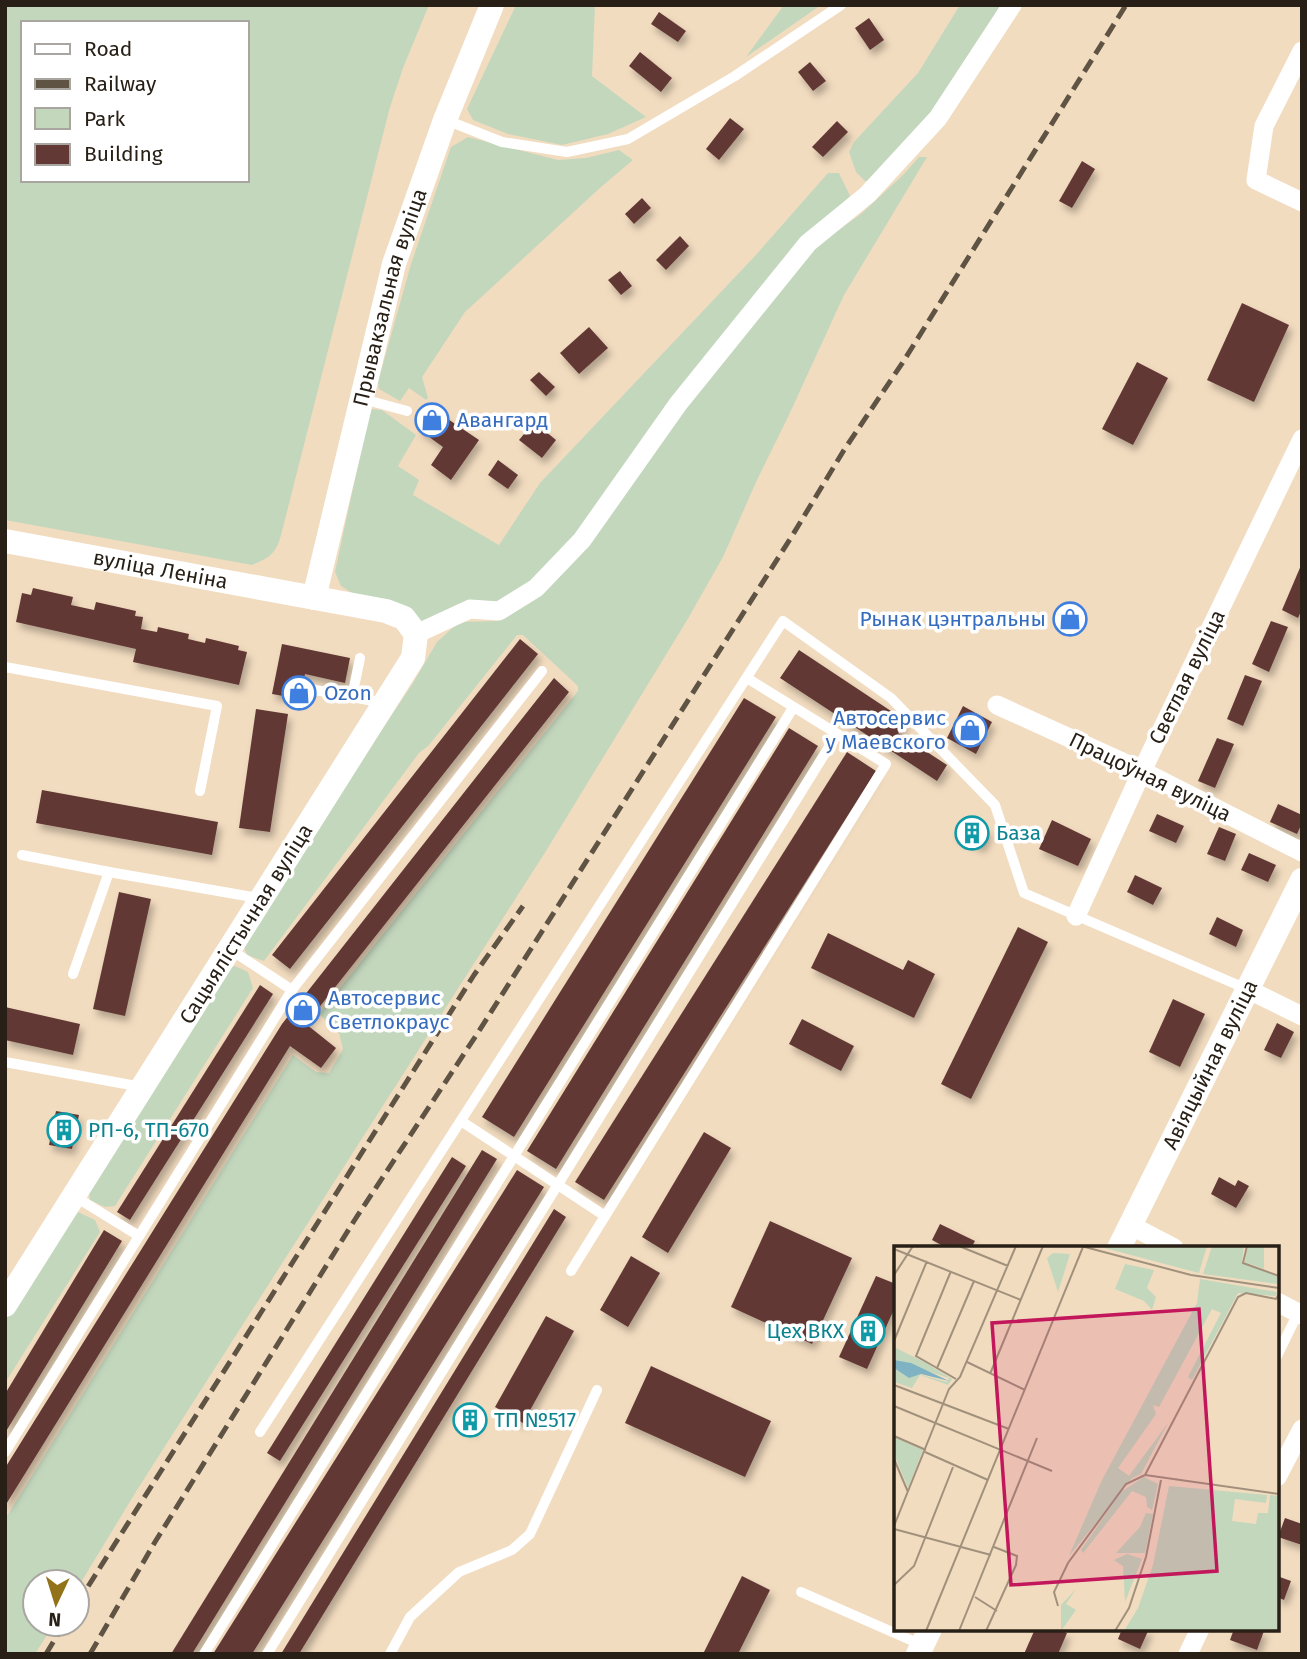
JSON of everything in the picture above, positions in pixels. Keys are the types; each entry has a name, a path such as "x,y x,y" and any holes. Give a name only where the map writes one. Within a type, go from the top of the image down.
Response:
{"street":[{"name":"Прывакзальная вуліца","path":"314,598 394,264 445,120 492,5"},
{"path":"314,598 386,611 404,618 415,634 470,609 499,611 536,589 582,540 678,404 808,243 867,195 938,118 1012,5"},
{"path":"1302,51 1264,126 1256,180 1302,202"},
{"name":"Светлая вуліца","path":"1076,916 1142,771 1302,439"},
{"name":"вуліца Леніна","path":"5,541 314,598"},
{"name":"Сацыялістычная вуліца","path":"5,1305 413,658 415,634"},
{"name":"Працоўная вуліца","path":"997,705 1142,771 1302,852"},
{"name":"Авіяцыйная вуліца","path":"1120,1246 1302,880"},
{"path":"1247,989 1302,1016"},
{"path":"1130,1225 1170,1246"},
{"path":"1279,1303 1300,1314"},
{"path":"1279,1473 1302,1429"},
{"path":"1188,1654 1199,1631"}],"lane":[{"path":"445,120 502,142 567,152 628,139 735,76 841,5"},
{"path":"361,399 407,411"},
{"path":"260,1432 783,621 891,698 995,805 1024,893 1247,989"},
{"path":"352,697 360,658"},
{"path":"5,667 217,706 200,791"},
{"path":"5,1451 292,990 542,671"},
{"path":"571,1271 887,764 747,678"},
{"path":"310,689 385,703"},
{"path":"204,1654 793,708"},
{"path":"267,1654 837,734"},
{"path":"22,855 262,899"},
{"path":"73,974 109,872"},
{"path":"230,949 292,990"},
{"path":"5,1062 143,1087"},
{"path":"461,1121 605,1216"},
{"path":"74,1196 139,1236"},
{"path":"1279,1352 1300,1314"},
{"path":"390,1654 410,1617 459,1572 512,1550 530,1535 597,1390"},
{"path":"801,1592 894,1631"},
{"path":"894,1631 923,1643"}],"green space":[{"path":"5,5 429,5 390,107 281,535 274,551 252,565 5,520"},
{"path":"516,5 595,5 592,76 646,117 608,134 562,145 508,134 473,120 467,109"},
{"path":"784,5 821,5 746,57"},
{"path":"960,5 1006,5 938,113 877,180 865,181 856,172 849,152 854,142 918,73"},
{"path":"468,137 558,160 586,158 619,150 633,160 465,312 422,377 428,398 426,400 409,388 400,401 379,389 378,382 411,264 451,147"},
{"path":"919,157 927,157 844,295 723,557 686,622 546,851 90,1568 21,1568 21,1638 45,1638 35,1654 5,1654 5,1519 293,1055 316,1072 329,1073 343,1049 339,1033 319,1014 578,691 578,686 523,635 517,635 429,745 419,753 264,961 247,955 242,942 245,936 413,683 437,642 459,622 497,621 553,582 691,401 817,245 861,214"},
{"path":"828,173 839,173 850,196 828,218 572,541 535,578 504,600 421,624 362,599 341,586 335,572 370,409 382,410 416,435 398,466 419,480 413,495 499,545 540,483 755,256"},
{"path":"235,966 248,972 253,988 115,1206 105,1207 90,1200 88,1185 224,970"},
{"path":"78,1212 95,1220 100,1232 5,1383 5,1319 68,1214"}],"building":[{"path":"659,12 686,31 678,42 651,24"},
{"path":"869,18 884,40 870,50 855,28"},
{"path":"640,52 672,78 661,92 629,66"},
{"path":"810,62 826,81 813,91 798,72"},
{"path":"730,118 744,129 719,160 706,149"},
{"path":"837,121 848,132 823,157 812,147"},
{"path":"1082,161 1095,169 1072,208 1059,201"},
{"path":"642,198 651,208 634,224 625,214"},
{"path":"680,236 689,246 666,270 656,260"},
{"path":"620,271 632,286 621,295 608,280"},
{"path":"1242,303 1289,325 1254,402 1207,380"},
{"path":"589,327 608,348 579,374 560,353"},
{"path":"1137,362 1168,378 1133,445 1102,429"},
{"path":"539,372 555,387 546,396 530,380"},
{"path":"433,409 479,440 451,480 431,465 443,447 418,429"},
{"path":"534,422 556,440 542,458 519,440"},
{"path":"498,460 518,475 508,489 488,475"},
{"path":"1302,563 1302,609 1298,618 1282,610"},
{"path":"33,588 73,597 71,605 94,610 96,602 136,611 135,616 143,617 141,629 157,632 158,627 189,634 188,639 205,643 206,638 239,646 238,650 247,652 239,685 133,662 136,649 16,622 22,593 31,595"},
{"path":"1271,621 1288,627 1269,672 1252,664"},
{"path":"520,639 538,654 290,969 272,955"},
{"path":"282,644 350,658 345,683 305,674 300,699 272,694"},
{"path":"799,650 906,721 898,733 947,765 937,781 780,678"},
{"path":"1245,675 1262,681 1243,726 1227,719"},
{"path":"554,678 569,692 306,1024 336,1048 321,1068 290,1046 5,1506 5,1468 282,1024"},
{"path":"744,698 776,717 514,1137 482,1117"},
{"name":"Автосервис у Маевского","path":"963,706 992,722 976,754 947,738"},
{"path":"256,709 288,714 270,832 239,828"},
{"path":"789,728 818,746 556,1169 527,1151"},
{"path":"1217,738 1234,744 1215,788 1198,781"},
{"path":"847,752 876,771 604,1200 575,1182"},
{"path":"42,790 218,822 212,855 36,823"},
{"path":"1278,804 1302,815 1297,834 1270,822"},
{"path":"1157,814 1184,826 1176,843 1149,831"},
{"name":"База","path":"963,818 989,831 982,847 955,835"},
{"path":"1052,820 1091,839 1078,866 1039,849"},
{"path":"1219,827 1236,834 1225,861 1207,854"},
{"path":"1249,853 1276,865 1268,882 1241,870"},
{"path":"1135,875 1162,888 1153,905 1127,892"},
{"path":"119,892 151,899 125,1016 93,1009"},
{"path":"1217,917 1243,930 1236,947 1209,934"},
{"path":"1018,927 1048,942 971,1099 941,1084"},
{"path":"828,933 903,970 908,960 935,974 914,1018 811,968"},
{"path":"260,985 273,994 130,1220 117,1212"},
{"path":"1173,999 1205,1014 1180,1067 1149,1052"},
{"path":"5,1007 80,1024 73,1055 5,1040"},
{"path":"802,1019 854,1046 841,1071 789,1044"},
{"path":"1277,1023 1294,1032 1281,1058 1264,1050"},
{"name":"РП-6, ТП-670","path":"56,1111 79,1115 72,1149 49,1145"},
{"path":"704,1132 731,1148 668,1253 642,1237"},
{"path":"482,1150 497,1159 192,1654 171,1654"},
{"path":"452,1157 466,1166 280,1461 267,1453"},
{"path":"517,1170 544,1187 252,1654 213,1654"},
{"path":"1219,1177 1235,1186 1238,1180 1249,1186 1236,1208 1211,1194"},
{"path":"554,1209 566,1217 299,1654 281,1654"},
{"path":"770,1221 852,1258 812,1344 731,1307"},
{"path":"940,1224 975,1241 972,1246 943,1246 932,1240"},
{"path":"104,1230 122,1241 5,1433 5,1394"},
{"path":"631,1256 660,1273 628,1327 600,1310"},
{"name":"Цех ВКХ","path":"876,1276 894,1283 894,1309 867,1369 839,1357"},
{"path":"546,1316 574,1331 523,1423 495,1407"},
{"path":"651,1366 771,1421 745,1477 625,1423"},
{"name":"ТП №517","path":"469,1410 480,1417 472,1431 460,1423"},
{"path":"1285,1518 1302,1524 1302,1545 1279,1537"},
{"path":"742,1576 770,1590 738,1654 703,1654"},
{"path":"1279,1577 1291,1581 1284,1600 1279,1598"},
{"path":"1034,1631 1067,1633 1058,1654 1024,1654"},
{"path":"1121,1631 1148,1631 1140,1649 1118,1639"},
{"path":"1233,1631 1264,1631 1257,1650 1230,1640"}],"railway":[{"path":"90,1654 155,1542 354,1221 479,1031 1126,5"},
{"path":"91,1582 474,975 523,906"},
{"path":"46,1654 56,1638"}],"place":[{"name":"Авангард","path":"432,420"},
{"name":"Рынак цэнтральны","path":"1070,619"},
{"name":"Ozon","path":"299,693"},
{"name":"Автосервис у Маевского","path":"970,730"},
{"name":"База","path":"972,833"},
{"name":"Автосервис Светлокраус","path":"303,1010"},
{"name":"РП-6, ТП-670","path":"64,1130"},
{"name":"Цех ВКХ","path":"868,1331"},
{"name":"ТП №517","path":"470,1420"}]}
